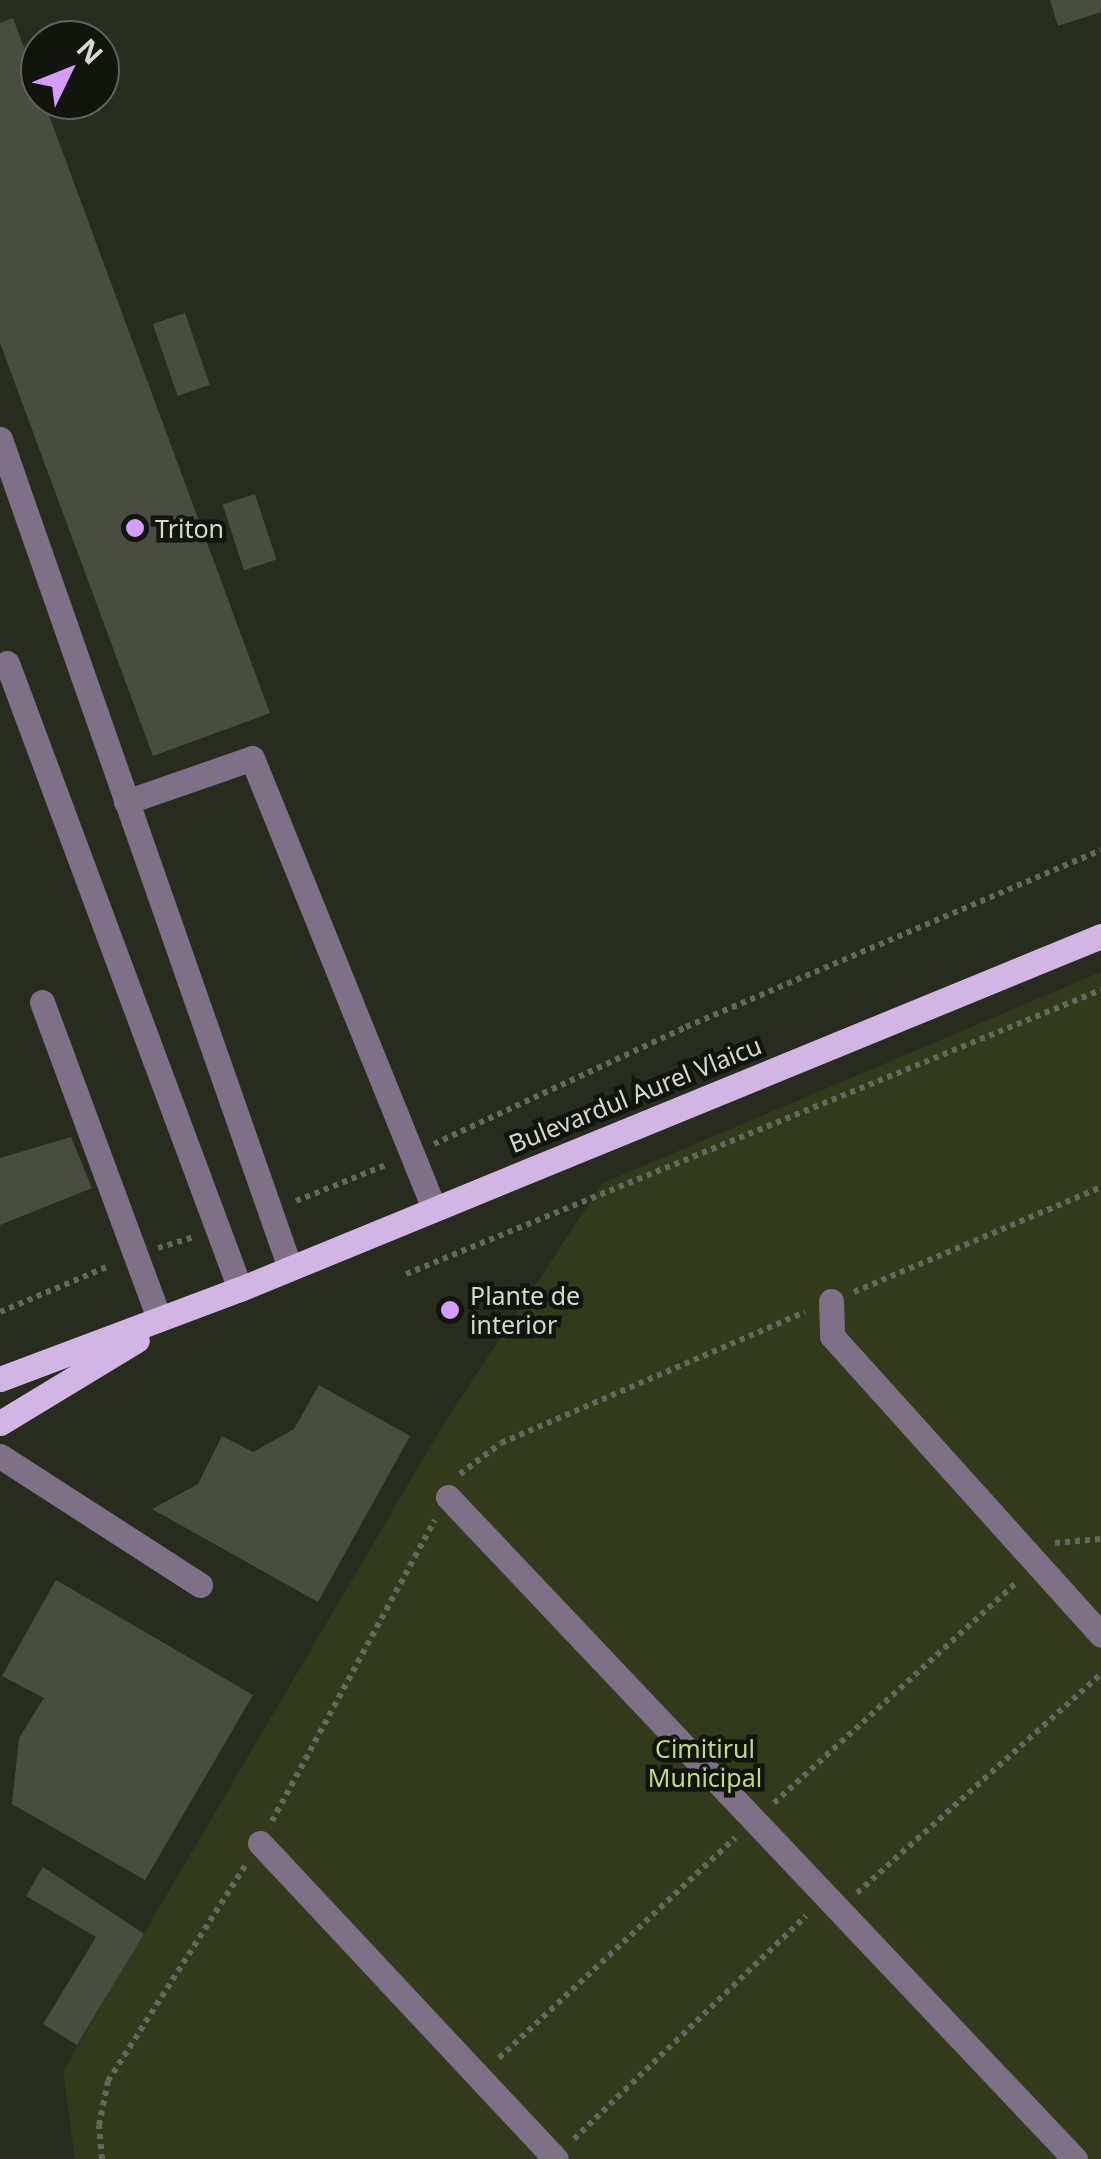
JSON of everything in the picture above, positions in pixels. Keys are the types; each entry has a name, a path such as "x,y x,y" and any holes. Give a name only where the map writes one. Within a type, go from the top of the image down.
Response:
{"main road":[{"name":"Bulevardul Aurel Vlaicu","path":"0,1379 290,1268 1101,936"},
{"name":"Bulevardul Aurel Vlaicu","path":"0,1423 191,1307"}],"lane":[{"path":"0,440 290,1268"},
{"path":"7,663 240,1288"},
{"path":"126,802 252,758 434,1209"},
{"path":"42,1002 159,1319"},
{"path":"831,1302 832,1336 1101,1635"},
{"path":"0,1456 200,1586"},
{"path":"448,1496 1075,2159"},
{"path":"260,1844 555,2158"}],"path":[{"path":"270,1212 412,1154 686,1027 1101,850"},
{"path":"406,1274 1101,990"},
{"path":"0,1312 136,1255 218,1229"},
{"path":"555,2158 834,1901 1101,1674"}],"green space":[{"name":"Cimitirul Municipal","path":"1101,972 1101,2159 75,2159 63,2071 446,1420 603,1183"}],"building":[{"path":"1050,0 1101,0 1101,12 1058,26"},
{"name":"Triton","path":"13,18 20,37 20,120 51,120 270,713 153,756 0,343 0,23"},
{"path":"185,313 210,385 178,396 153,324"},
{"path":"255,494 276,560 244,570 223,505"},
{"path":"71,1137 92,1188 0,1225 0,1158"},
{"path":"319,1385 410,1436 318,1602 152,1509 198,1484 222,1436 253,1452 294,1429"},
{"path":"56,1580 253,1695 145,1880 12,1804 19,1738 44,1698 2,1676"},
{"path":"43,1867 144,1934 77,2045 43,2024 96,1937 26,1896"}],"place":[{"name":"Triton","path":"135,528"},
{"name":"Plante de interior","path":"450,1310"}]}
